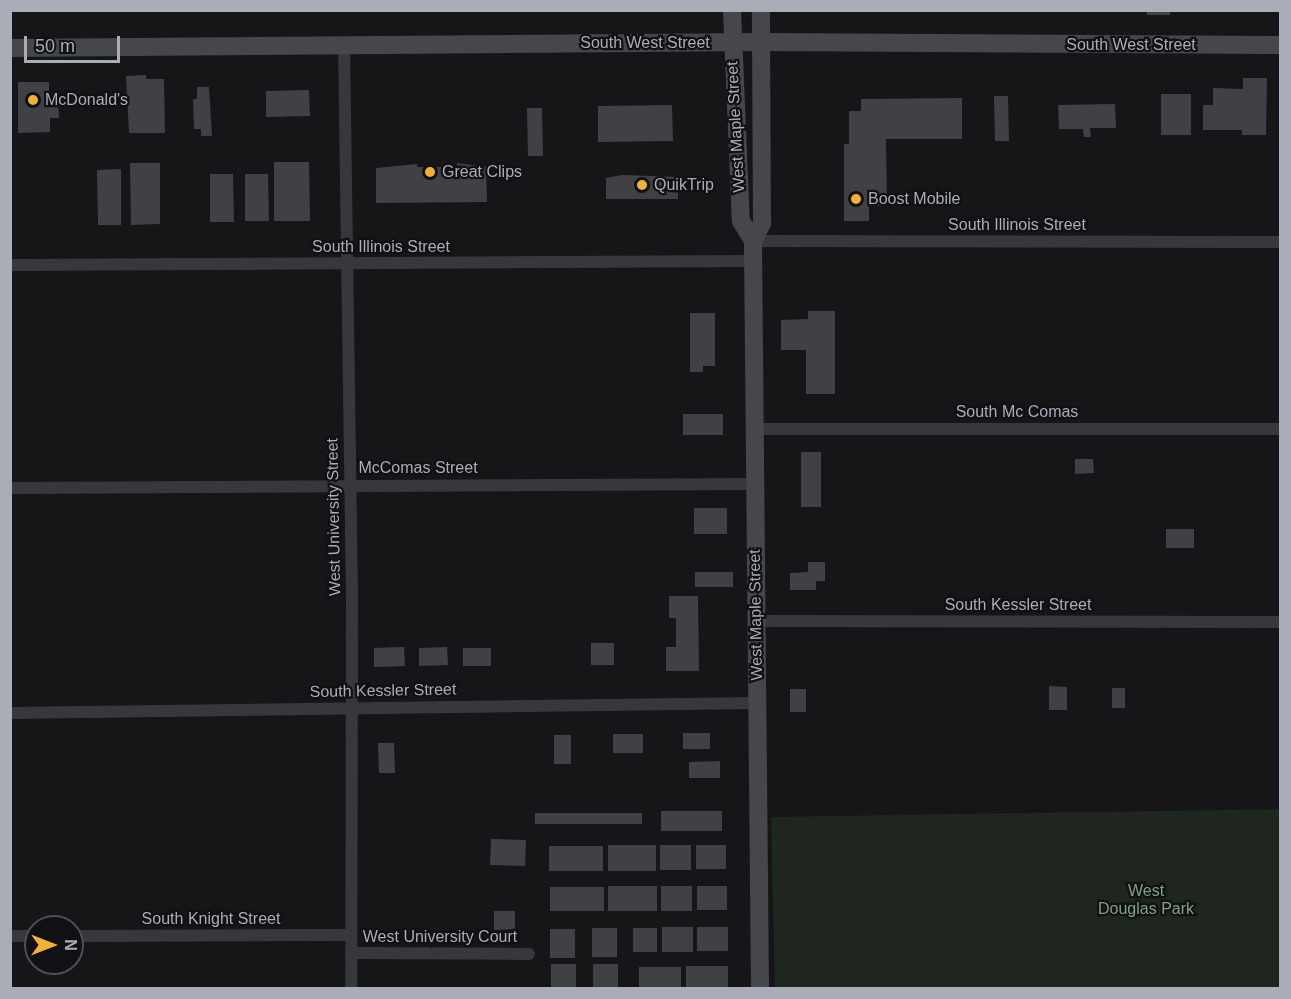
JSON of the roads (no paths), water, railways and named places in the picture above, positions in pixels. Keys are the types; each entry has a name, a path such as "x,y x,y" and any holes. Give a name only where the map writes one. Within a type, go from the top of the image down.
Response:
{"main road":[{"name":"West Maple Street","path":"732,10 741,221 753,241"},
{"name":"West Maple Street","path":"760,10 762,223 753,241 760,988"},
{"name":"South West Street","path":"10,48 732,42 1281,45"}],"street":[{"name":"West University Street","path":"344,45 350,484 351,988"},
{"name":"South Illinois Street","path":"753,241 1281,242"},
{"name":"South Illinois Street","path":"10,266 753,261"},
{"name":"South Mc Comas","path":"754,429 1281,429"},
{"name":"McComas Street","path":"10,488 350,484 754,484"},
{"name":"South Kessler Street","path":"756,621 1281,622"},
{"name":"South Kessler Street","path":"10,713 757,703"},
{"name":"South Knight Street","path":"84,936 350,934"},
{"name":"West University Court","path":"351,953 529,954"}],"place":[{"name":"McDonald's","path":"33,100"},
{"name":"Great Clips","path":"430,172"},
{"name":"QuikTrip","path":"642,185"},
{"name":"Boost Mobile","path":"856,199"}],"park label":[{"name":"West Douglas Park","path":"1146,900"}]}
